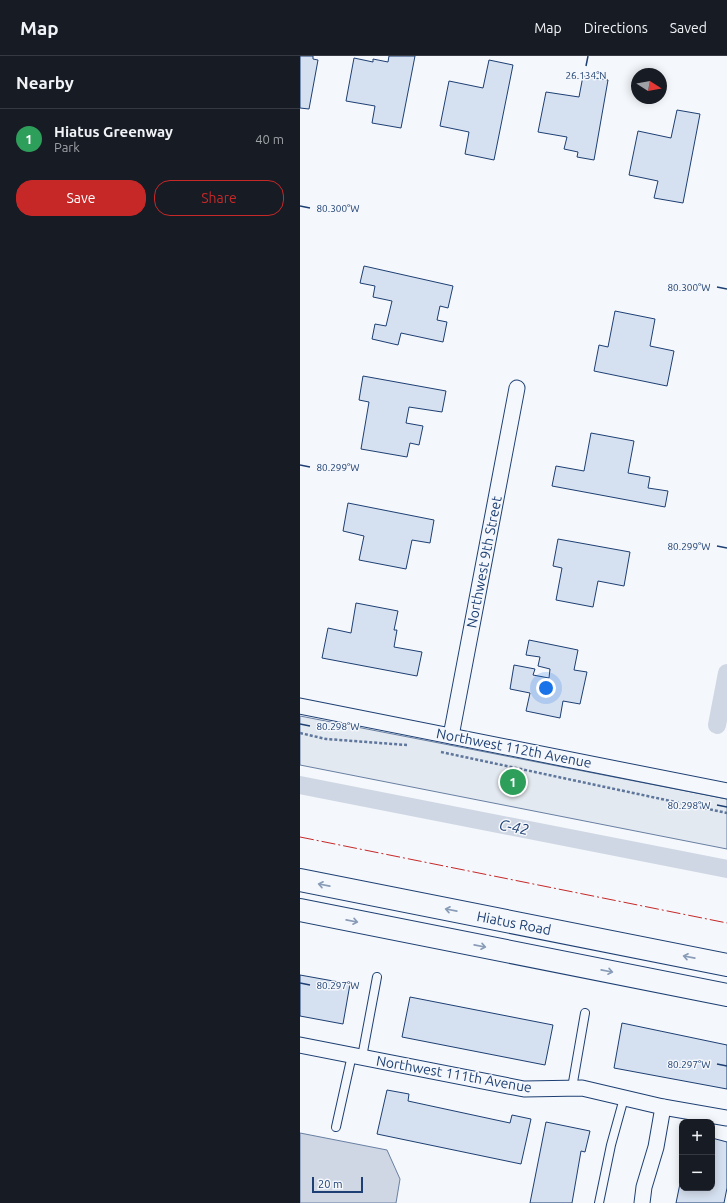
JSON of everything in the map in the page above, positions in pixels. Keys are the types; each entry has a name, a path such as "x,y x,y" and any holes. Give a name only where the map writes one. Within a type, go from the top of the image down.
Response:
{"main road":[{"name":"Hiatus Road","path":"300,880 727,965"},
{"name":"Hiatus Road","path":"300,910 727,995"}],"street":[{"name":"Northwest 9th Street","path":"451,736 518,388"},
{"name":"Northwest 112th Avenue","path":"300,706 727,791"},
{"name":"Northwest 111th Avenue","path":"300,1045 524,1089 582,1088 663,1107 727,1118"},
{"path":"642,1203 644,1187 656,1147 663,1107"}],"lane":[{"path":"336,1127 357,1056 377,977"},
{"path":"572,1088 585,1013"},
{"path":"599,1203 611,1145 624,1098"}],"path":[{"path":"300,733 326,739 410,745"},
{"path":"438,751 727,813"}],"shaded area":[{"path":"300,716 727,799 727,849 300,765"},
{"path":"300,1133 387,1150 400,1179 396,1203 300,1203"}],"building":[{"path":"300,56 313,56 313,59 318,60 309,109 300,108"},
{"path":"389,56 415,56 401,128 372,123 375,106 346,101 354,58 373,62 373,59 388,62"},
{"path":"489,60 513,65 494,160 465,154 469,132 440,126 449,81 483,88"},
{"path":"583,76 608,80 594,160 577,157 578,152 564,149 567,137 538,132 546,92 579,97"},
{"path":"677,110 700,114 683,203 654,198 658,181 629,175 638,131 671,138"},
{"path":"364,266 453,286 448,308 440,306 437,320 447,322 443,342 401,333 398,345 372,339 375,324 386,326 392,301 373,297 375,286 360,283"},
{"path":"615,311 655,319 650,346 674,351 667,386 594,371 599,345 608,347"},
{"path":"363,376 446,391 442,412 409,407 406,423 423,426 419,445 410,443 407,457 361,449 369,402 359,400"},
{"path":"591,433 634,441 628,473 650,477 648,488 668,491 665,507 552,486 556,466 584,471"},
{"path":"348,503 434,520 430,543 412,540 406,569 359,560 364,536 343,531"},
{"path":"558,539 630,552 624,586 598,581 593,607 556,600 562,568 553,566"},
{"path":"356,603 398,611 394,630 397,630 394,647 422,652 417,676 322,658 328,628 351,633"},
{"path":"529,640 578,650 574,670 587,672 580,704 563,701 560,718 526,711 530,693 510,689 514,665 535,669 533,675 549,678 550,669 538,666 540,657 526,655"},
{"path":"300,975 350,984 343,1024 300,1016"},
{"path":"410,997 553,1025 545,1065 402,1037"},
{"path":"622,1023 727,1045 727,1089 614,1068"},
{"path":"387,1090 409,1094 408,1101 510,1123 512,1115 531,1119 521,1164 377,1134"},
{"path":"546,1122 590,1131 585,1152 581,1151 572,1203 530,1203"},
{"path":"715,1139 727,1142 727,1188 724,1203 676,1203 679,1188 679,1191 715,1191"}],"waterway":[{"path":"717,725 727,673"},
{"name":"C-42","path":"300,785 727,869"}],"power":[{"path":"300,837 727,923"}],"place":[{"name":"Hiatus Greenway","path":"513,782"}]}
